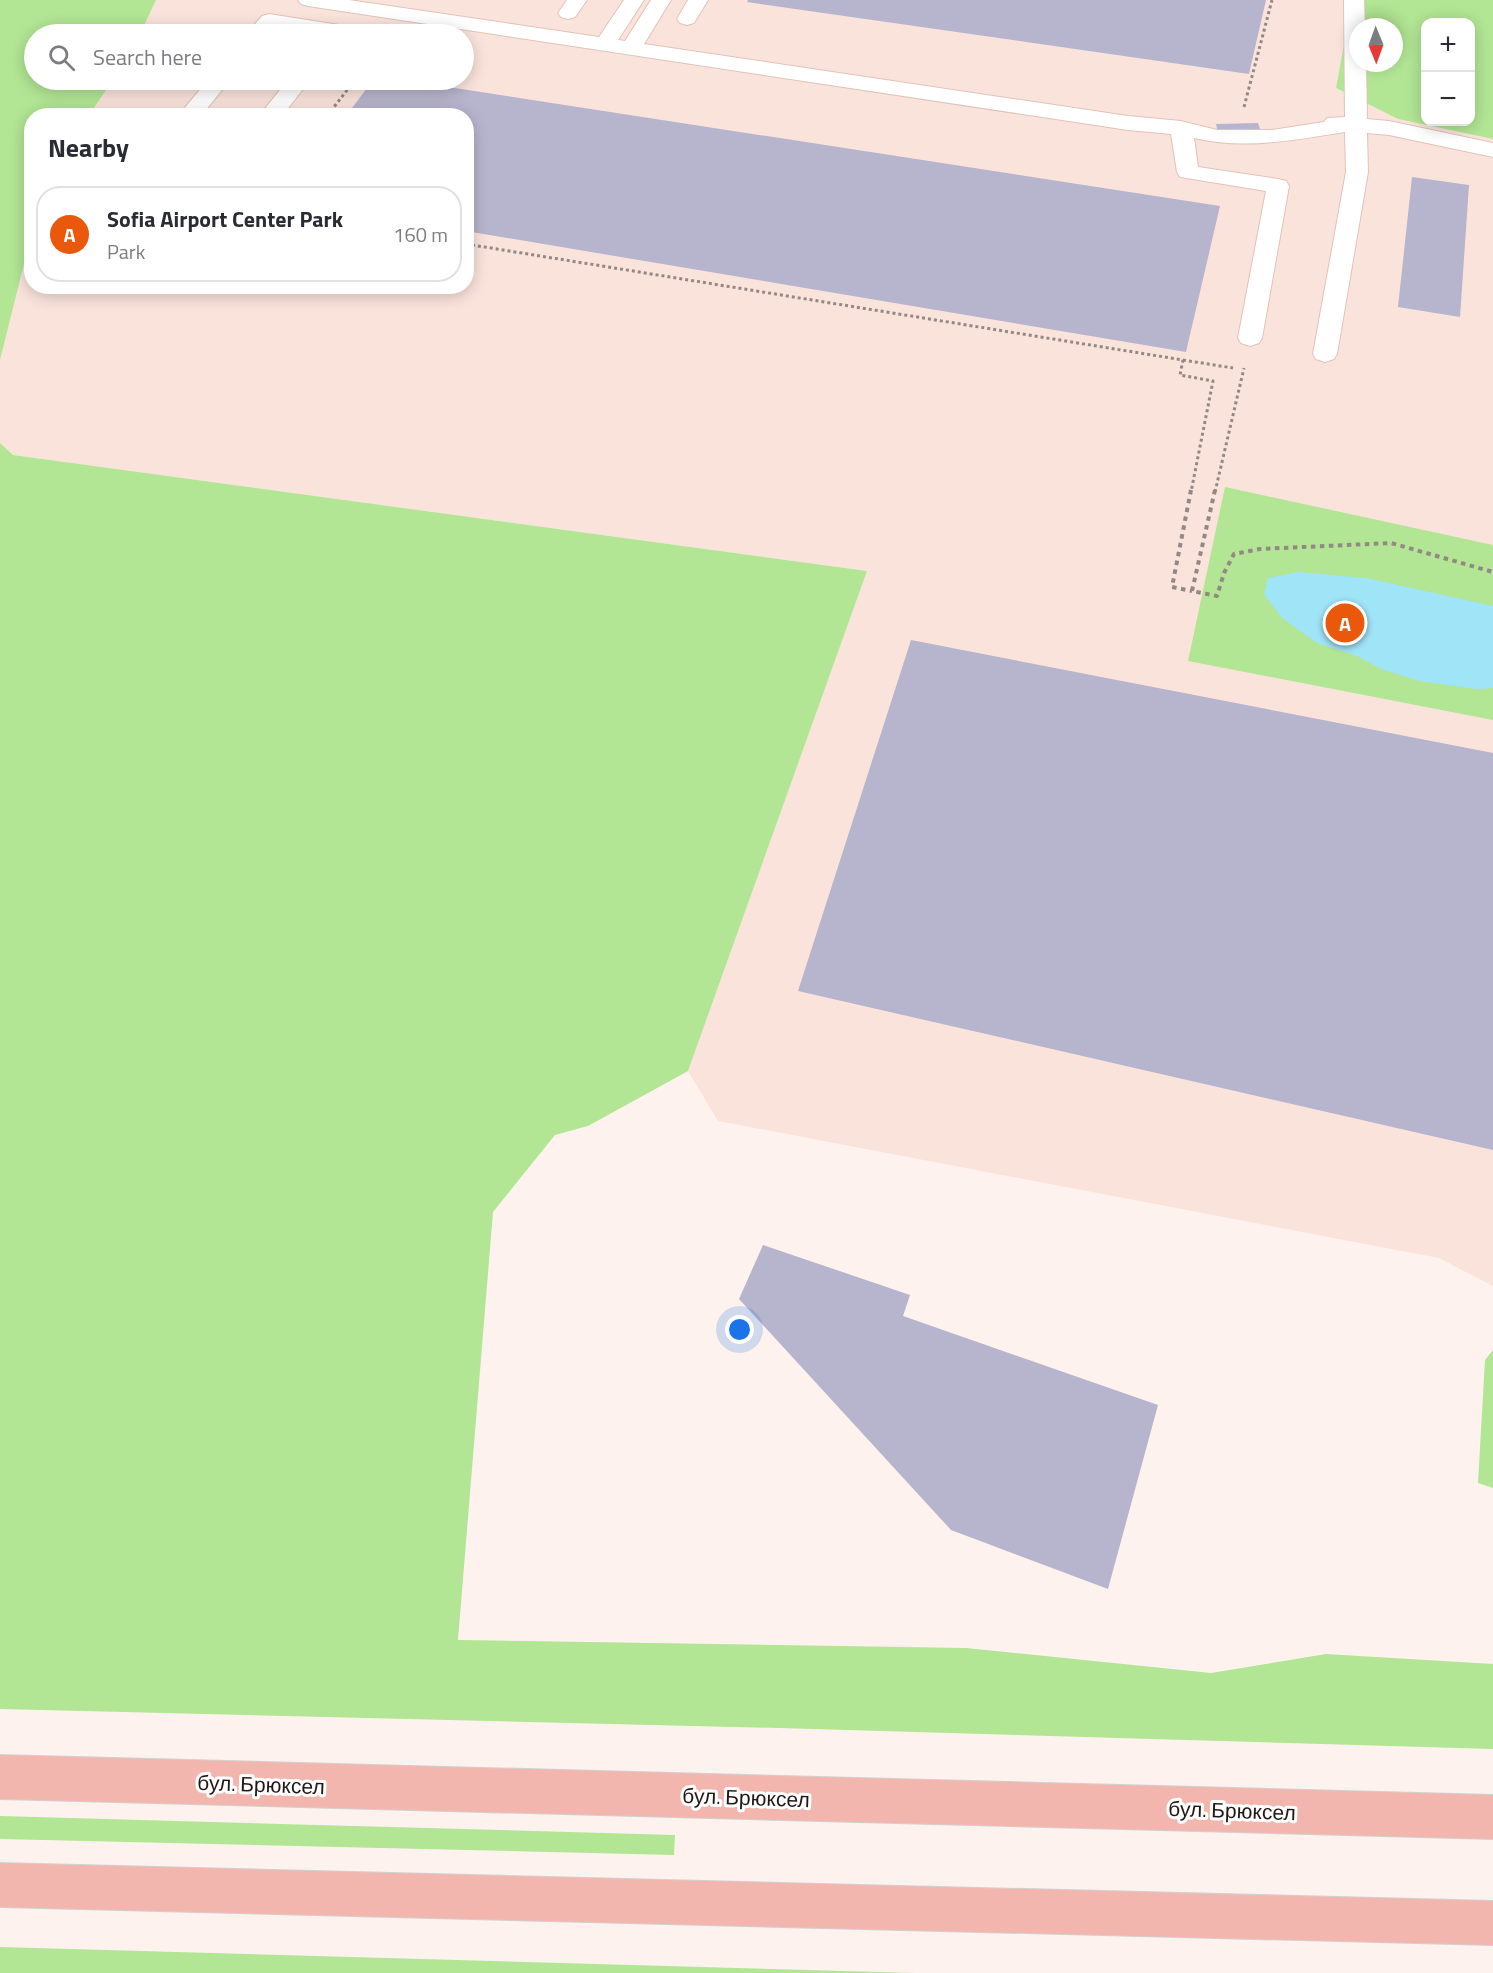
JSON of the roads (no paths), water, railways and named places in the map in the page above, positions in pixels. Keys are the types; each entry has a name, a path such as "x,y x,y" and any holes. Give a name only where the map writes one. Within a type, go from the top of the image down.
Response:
{"main road":[{"name":"бул. Брюксел","path":"0,1777 1493,1817"},
{"path":"0,1885 937,1911 1493,1923"}],"lane":[{"path":"308,0 358,8 411,24"},
{"path":"605,44 633,0"},
{"path":"631,48 661,0"},
{"path":"687,18 698,0"},
{"path":"1325,354 1357,172 1354,0"},
{"path":"345,24 358,8"},
{"path":"265,24 269,20 290,24"},
{"path":"474,31 605,44 1128,123 1181,128 1217,137 1272,137 1357,124"},
{"path":"196,108 211,90"},
{"path":"276,108 291,90"},
{"path":"1181,128 1211,118 1242,117 1357,124 1424,134 1493,150"},
{"path":"1181,128 1188,172 1278,186 1250,338"}],"water":[{"path":"1299,572 1366,578 1493,606 1493,688 1476,689 1419,681 1381,669 1357,656 1317,643 1282,618 1264,594 1268,578"}],"place":[{"name":"Sofia Airport Center Park","path":"1345,623"}]}
